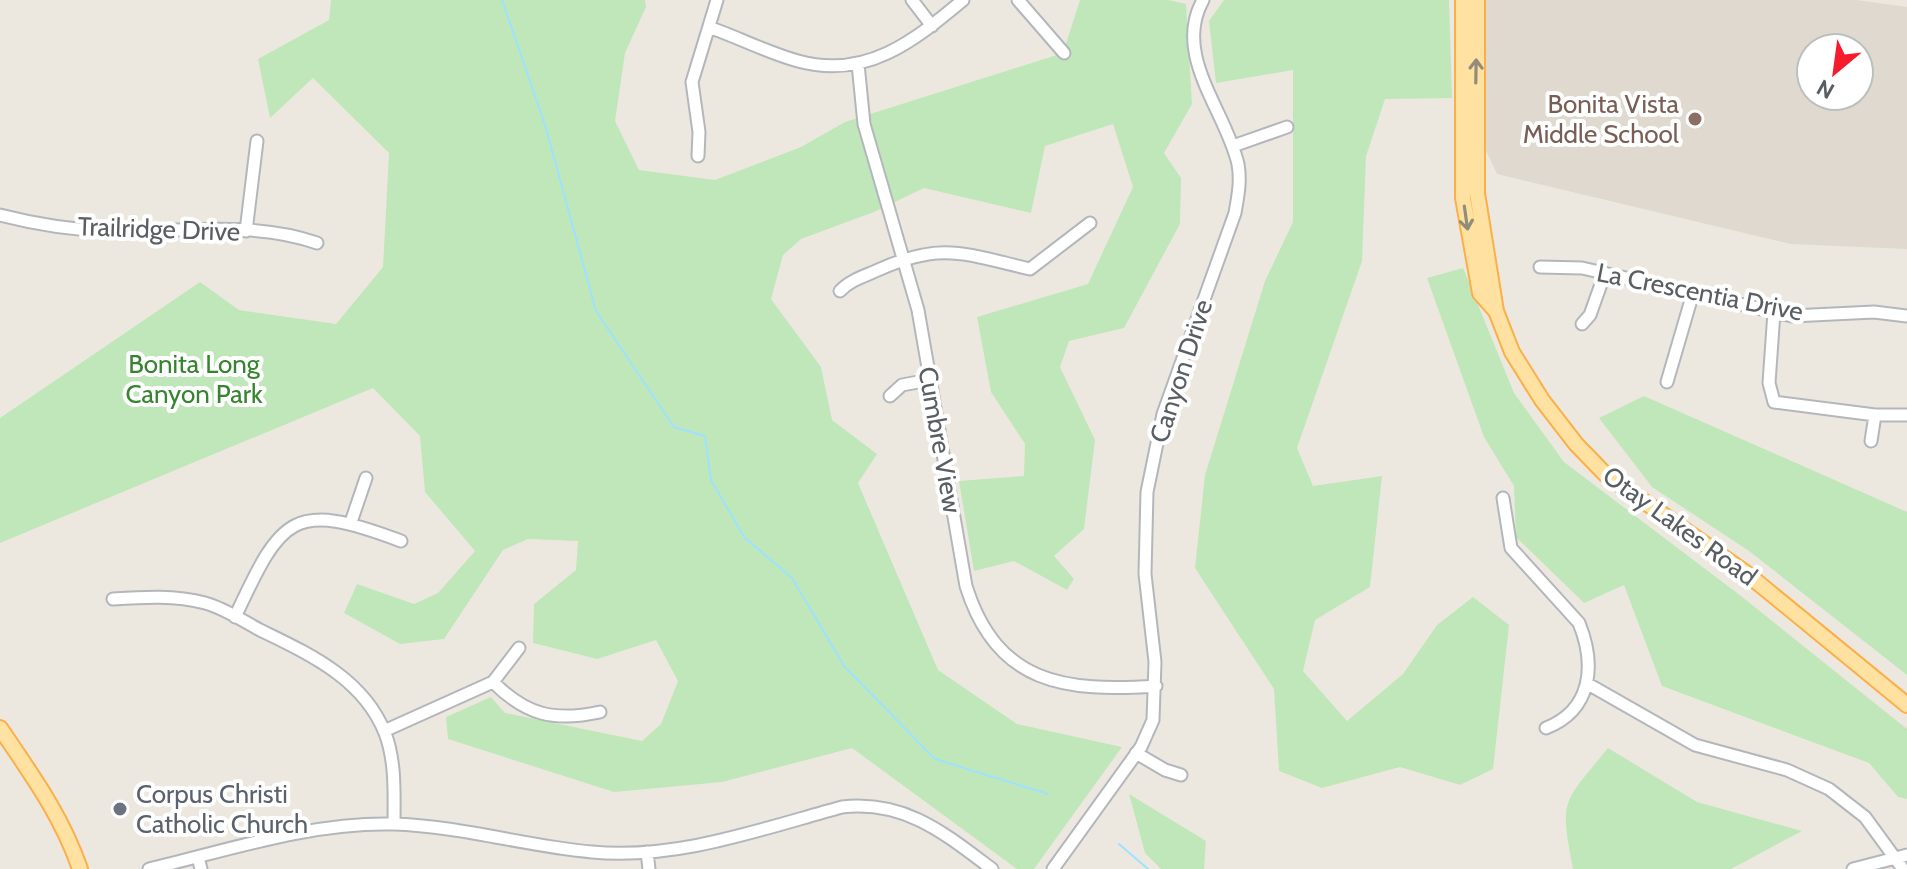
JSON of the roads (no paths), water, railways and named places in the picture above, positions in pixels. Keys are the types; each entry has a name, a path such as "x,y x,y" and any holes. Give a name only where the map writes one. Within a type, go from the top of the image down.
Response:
{"main road":[{"name":"Otay Lakes Road","path":"1463,0 1463,198 1480,293 1496,311"},
{"name":"Otay Lakes Road","path":"1477,0 1477,193 1496,311 1512,352 1542,400 1576,444 1605,474 1746,573 1907,705"},
{"path":"0,728 50,802 80,869"}],"street":[{"path":"698,156 699,132 692,82 711,28 717,0"},
{"path":"912,0 932,26"},
{"path":"711,28 797,61 858,64 895,52 963,0"},
{"path":"1018,0 1064,53"},
{"name":"Canyon Drive","path":"1053,869 1136,753 1153,720 1156,686 1145,574 1147,492 1164,411 1235,213 1240,187 1233,146 1200,71 1194,43 1196,17 1203,0"},
{"name":"Cumbre View","path":"858,64 864,124 884,205 918,310 966,586 990,635 1021,664 1065,685 1102,690 1156,686"},
{"path":"1233,146 1287,127"},
{"path":"246,231 257,141"},
{"name":"Trailridge Drive","path":"0,215 108,231 246,231 303,238 317,243"},
{"path":"840,291 846,284 903,259 934,250 955,251 1030,269 1090,223"},
{"name":"La Crescentia Drive","path":"1540,267 1576,267 1792,316 1884,312 1907,316"},
{"path":"1582,324 1590,315 1605,273"},
{"path":"1667,382 1693,293"},
{"path":"1774,312 1769,383 1774,402 1875,415 1907,415"},
{"path":"890,396 902,385 929,380"},
{"path":"1871,441 1875,415"},
{"path":"351,522 366,478"},
{"path":"1503,498 1511,548 1579,623 1585,638 1588,684 1576,708 1562,722 1546,728"},
{"path":"235,617 262,558 279,535 309,520 351,522 401,541"},
{"path":"113,599 184,599 207,604 339,673 362,696 384,731 394,785 394,824"},
{"path":"384,731 493,682 519,648"},
{"path":"493,682 524,708 535,713 572,718 600,712"},
{"path":"1588,684 1695,745 1787,770 1829,789 1865,817 1901,855 1903,869"},
{"path":"1136,753 1165,770 1181,775"},
{"path":"149,869 200,863 307,831 394,824 593,852 647,852 706,843 842,807 870,805 922,819 992,869"},
{"path":"647,852 649,869"},
{"path":"1853,869 1901,855"}],"waterway":[{"path":"502,0 545,125 596,311 674,427 705,436 711,480 744,537 792,578 844,666 935,759 1048,794"},
{"path":"1119,844 1148,869"}],"place":[{"name":"Bonita Vista Middle School","path":"1695,119"},
{"name":"Corpus Christi Catholic Church","path":"120,809"}],"park label":[{"name":"Bonita Long Canyon Park","path":"194,379"}]}
